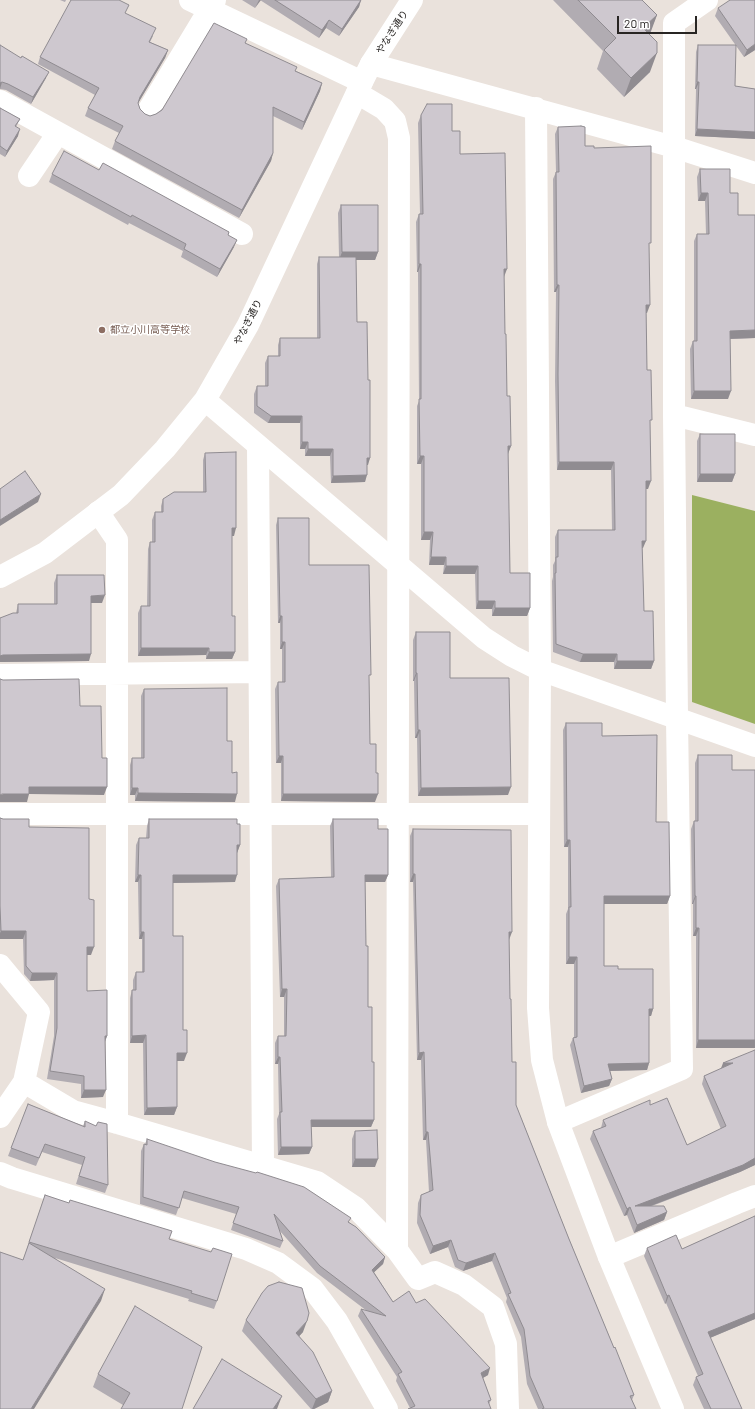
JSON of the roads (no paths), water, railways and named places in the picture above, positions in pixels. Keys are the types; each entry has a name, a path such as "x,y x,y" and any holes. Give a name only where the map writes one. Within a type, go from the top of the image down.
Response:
{"street":[{"path":"190,0 212,5 363,80 536,108 674,147 755,173"},
{"name":"やなぎ通り","path":"0,577 45,553 121,495 165,449 205,400 248,325 363,80 412,0"},
{"path":"558,1122 682,1069 676,718 674,24 707,0"},
{"path":"148,111 212,5"},
{"path":"363,80 395,121 399,138 397,1250"},
{"path":"0,101 242,234"},
{"path":"536,108 540,670 538,1008 542,1060 558,1122 609,1257 673,1409"},
{"path":"29,176 58,133"},
{"path":"205,400 484,638 512,656 540,670 755,746"},
{"path":"674,415 755,435"},
{"path":"258,446 263,1165"},
{"path":"98,512 117,540 117,1123"},
{"path":"0,675 260,672"},
{"path":"0,814 538,814"},
{"path":"0,965 38,1012 24,1082 0,1117"},
{"path":"24,1082 73,1111 318,1182 356,1208 397,1250 418,1279 435,1272 464,1286 493,1307 506,1344 508,1409"},
{"path":"0,1173 12,1178 246,1249 278,1263 312,1288 337,1321 387,1409"},
{"path":"609,1257 755,1196"}],"place":[{"name":"都立小川高等学校","path":"102,330"}]}
